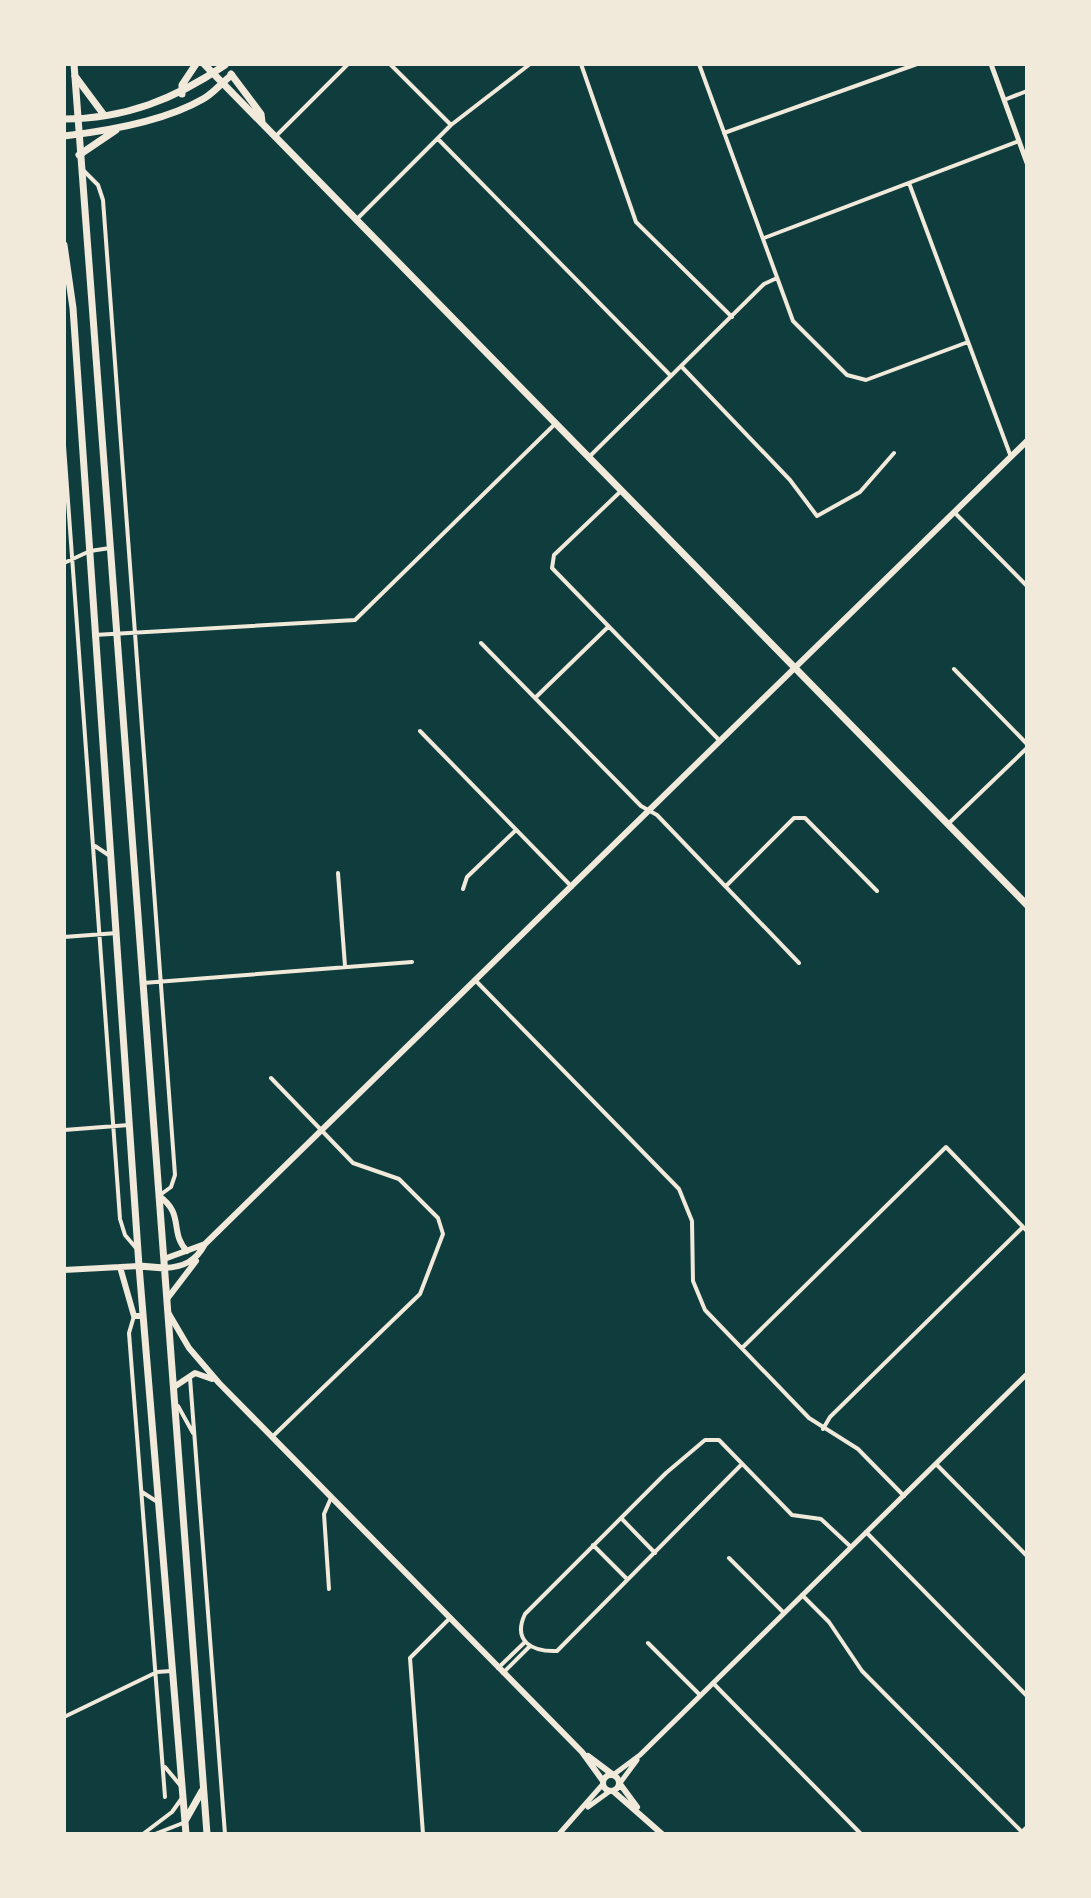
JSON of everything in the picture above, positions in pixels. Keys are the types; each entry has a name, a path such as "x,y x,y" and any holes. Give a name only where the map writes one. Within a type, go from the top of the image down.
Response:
{"main road":[{"path":"74,64 207,1834"},
{"path":"182,94 182,85 196,64"},
{"path":"204,64 247,112 276,136 1027,905"},
{"path":"64,119 104,115 182,94 224,65 261,114 262,122"},
{"path":"64,136 117,128 187,107 205,98 232,75"},
{"path":"75,76 104,115"},
{"path":"79,155 117,128"},
{"path":"64,245 73,308 94,635 132,1125 139,1266 138,1316 161,1504 186,1834"},
{"path":"167,1299 205,1244 1027,441"},
{"path":"159,1196 174,1209 178,1239 187,1251"},
{"path":"164,1263 205,1244"},
{"path":"64,1270 164,1263 183,1265 199,1254"},
{"path":"120,1267 138,1316"},
{"path":"168,1311 186,1343 219,1383 582,1752 612,1775 645,1817"},
{"path":"174,1387 190,1375 202,1373 219,1383"},
{"path":"582,1752 611,1791 662,1834"},
{"path":"603,1782 612,1775"},
{"path":"611,1791 620,1784"},
{"path":"185,1821 203,1789"}],"street":[{"path":"276,136 348,64"},
{"path":"390,64 451,125"},
{"path":"356,220 451,125 530,64"},
{"path":"581,64 636,222 732,317"},
{"path":"699,64 793,321 847,375 866,380 968,342"},
{"path":"724,133 917,64"},
{"path":"991,64 1027,163"},
{"path":"1004,100 1027,91"},
{"path":"438,139 671,376"},
{"path":"764,238 1019,141"},
{"path":"80,168 101,191 162,982 175,1175 171,1187 159,1196"},
{"path":"909,183 1011,457"},
{"path":"589,457 764,284 777,278"},
{"path":"681,366 790,480 817,516 860,492 894,453"},
{"path":"94,635 355,620 555,424"},
{"path":"64,446 95,846 112,1126 121,1223 127,1238 138,1249"},
{"path":"621,491 551,562 554,571 720,741"},
{"path":"954,512 1027,586"},
{"path":"64,563 90,551 111,548"},
{"path":"535,698 608,627"},
{"path":"481,643 799,963"},
{"path":"948,824 1027,746 954,669"},
{"path":"420,731 572,887"},
{"path":"726,887 794,818 805,818 877,891"},
{"path":"463,889 467,877 516,830"},
{"path":"95,846 112,858"},
{"path":"338,873 345,966"},
{"path":"64,937 117,933"},
{"path":"143,983 412,962"},
{"path":"476,981 675,1184 692,1221 691,1269 696,1293 712,1318 823,1429 858,1449 904,1496"},
{"path":"271,1078 357,1166 399,1179 438,1218 443,1234 420,1294 272,1437"},
{"path":"64,1130 132,1125"},
{"path":"742,1348 946,1147 1025,1229 830,1417 823,1429"},
{"path":"138,1316 129,1333 165,1797"},
{"path":"612,1775 640,1755 1027,1374"},
{"path":"190,1375 225,1834"},
{"path":"175,1400 194,1434"},
{"path":"501,1670 524,1643 523,1616 666,1473 705,1440 719,1440 792,1515 821,1519 851,1547"},
{"path":"936,1464 1027,1556"},
{"path":"524,1643 529,1647 557,1651 741,1465"},
{"path":"142,1492 161,1504"},
{"path":"329,1589 324,1514 331,1498"},
{"path":"621,1518 655,1553"},
{"path":"866,1532 1027,1696"},
{"path":"593,1545 627,1579"},
{"path":"729,1558 784,1613"},
{"path":"802,1595 829,1622 862,1671 1021,1833 1027,1827"},
{"path":"423,1834 410,1658 450,1618"},
{"path":"648,1643 701,1695"},
{"path":"501,1670 529,1647"},
{"path":"64,1717 157,1672 173,1671"},
{"path":"713,1683 861,1834"},
{"path":"620,1784 640,1755"},
{"path":"164,1766 182,1787"},
{"path":"559,1834 582,1811 603,1782"},
{"path":"582,1811 611,1791"},
{"path":"143,1834 172,1812 183,1797"},
{"path":"155,1834 185,1821"}]}
